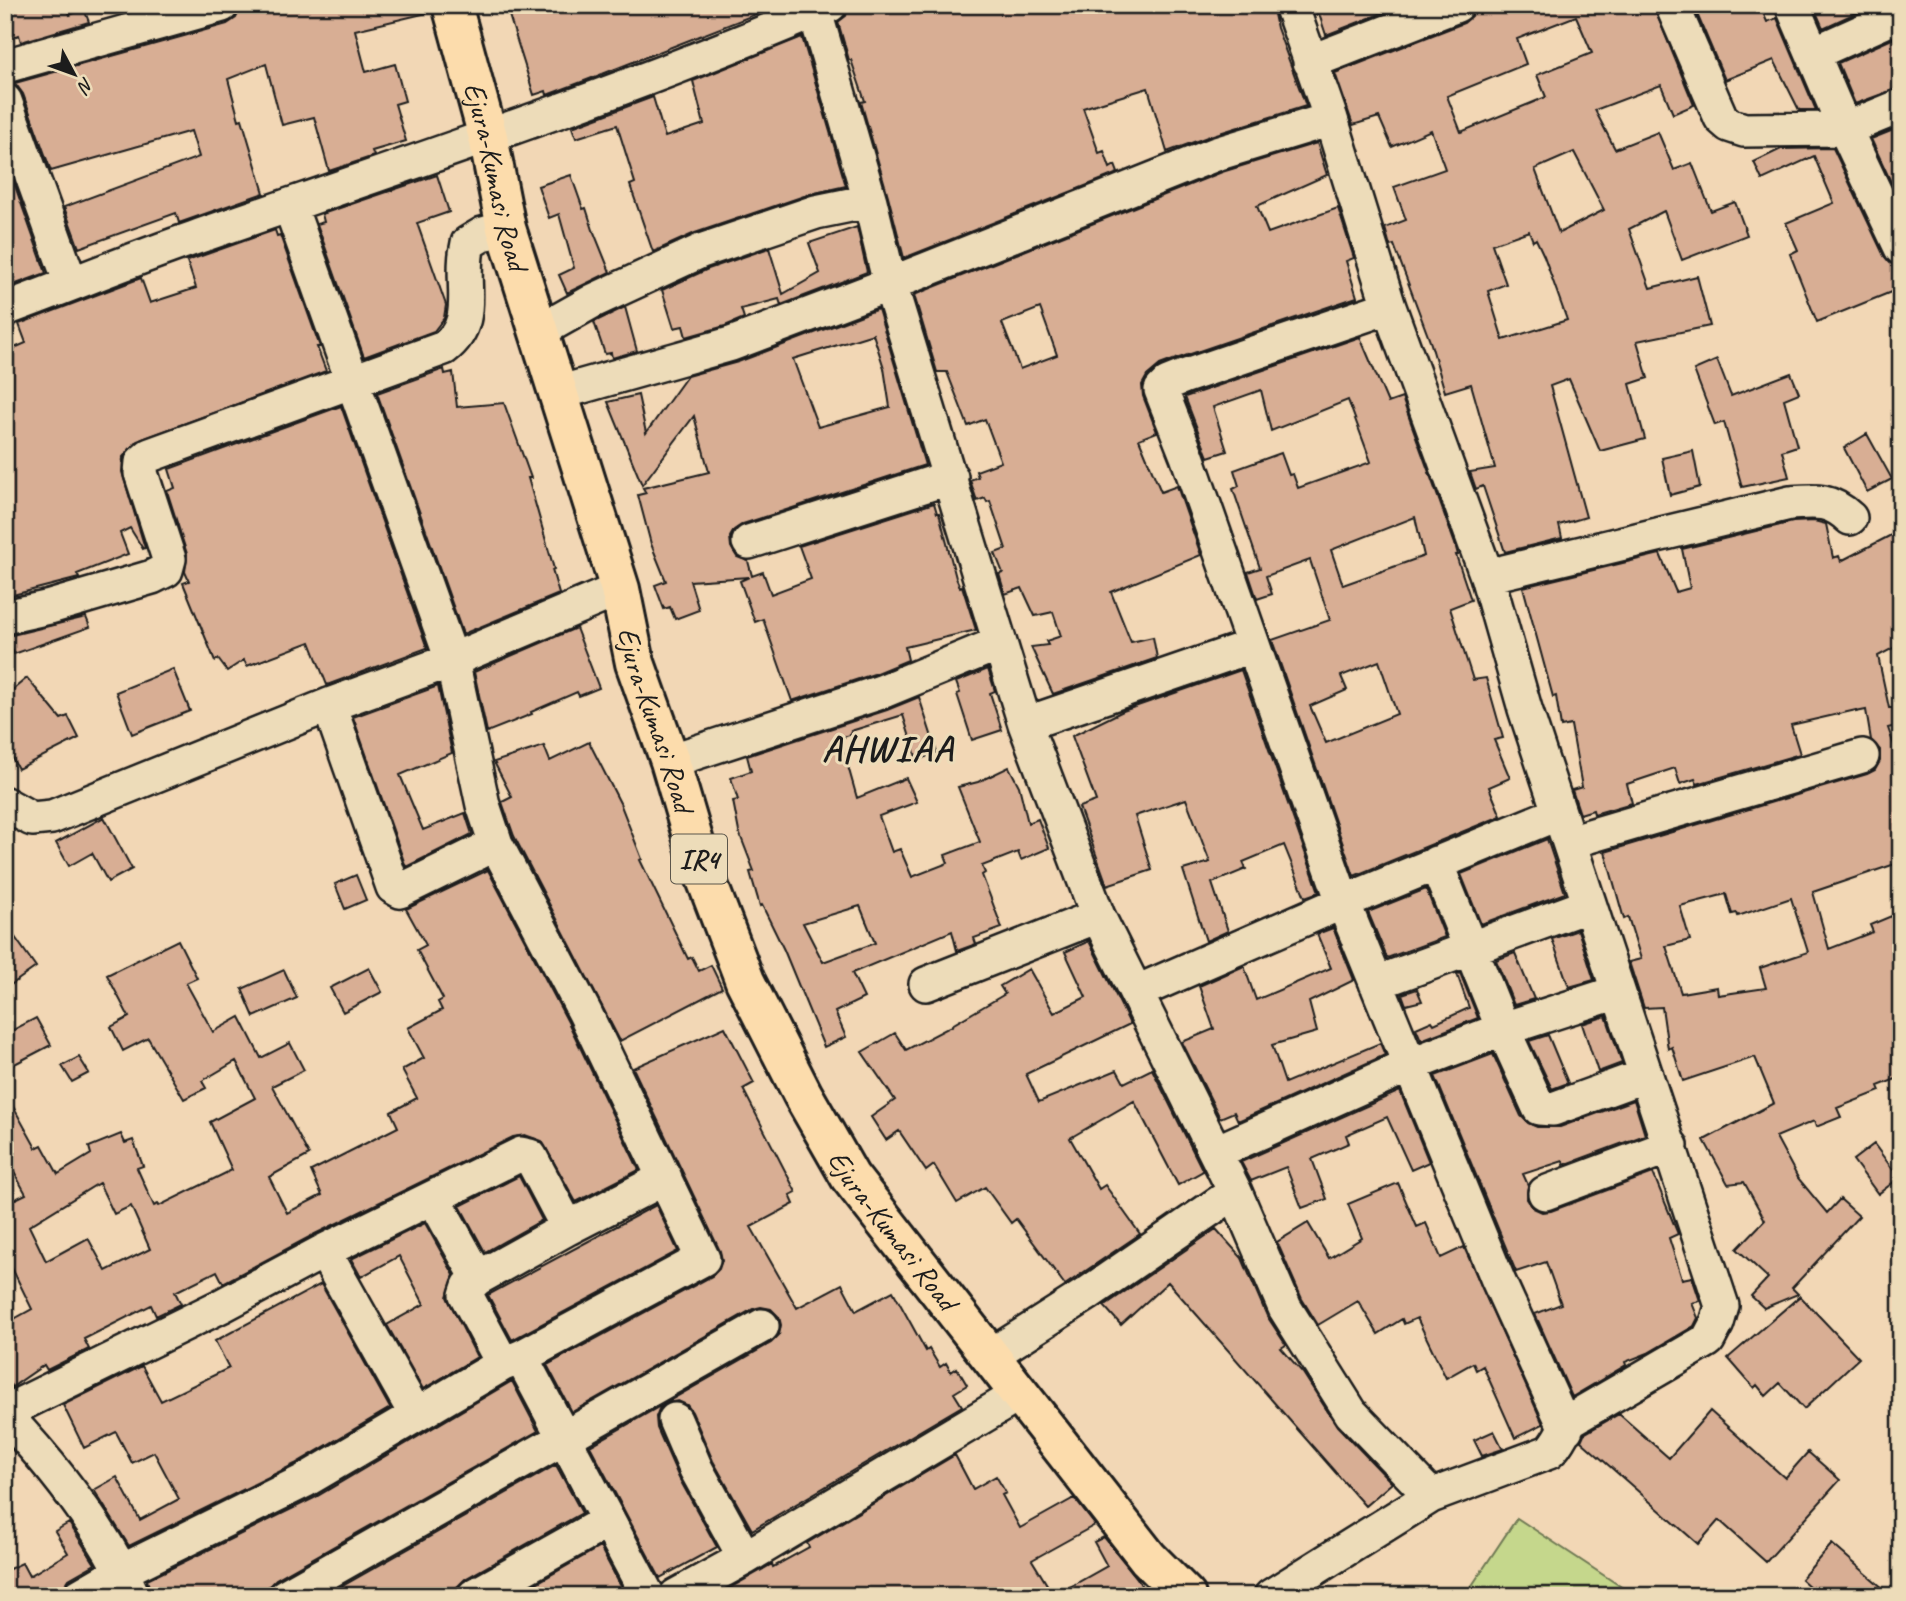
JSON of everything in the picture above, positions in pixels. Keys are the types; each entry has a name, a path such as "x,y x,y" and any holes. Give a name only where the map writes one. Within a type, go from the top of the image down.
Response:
{"main road":[{"name":"Ejura-Kumasi Road","path":"452,5 488,137 506,228 620,589 635,663 670,761 701,866 745,981 803,1095 850,1177 1148,1558 1186,1596"}],"street":[{"path":"5,66 222,5"},
{"path":"1272,1596 1431,1496 1549,1452 1572,1419 1707,1340 1717,1323 1722,1306 1525,709 1487,576 1388,307 1331,119 1291,5"},
{"path":"1310,62 1457,5"},
{"path":"1672,5 1721,118 1729,125 1744,130 1845,129 1901,106"},
{"path":"1792,5 1845,129 1901,248"},
{"path":"5,309 191,239 488,137 741,43 819,7 890,284 1000,643 1025,724 1098,916 1216,1152 1285,1308 1351,1413 1431,1496"},
{"path":"1814,53 1901,14"},
{"path":"5,101 71,284"},
{"path":"558,393 732,344 1216,154 1331,119"},
{"path":"538,332 593,302 701,251 816,212 870,201"},
{"path":"79,1596 127,1583 512,1361 703,1259 585,1013 496,844 483,804 452,660 290,205"},
{"path":"5,617 50,607 152,577 166,570 169,559 141,473 142,462 150,455 444,348 457,339 466,320 464,260 468,243 483,234 506,228"},
{"path":"1388,307 1183,377 1163,386 1161,390 1187,456 1343,902 1498,1280 1566,1429"},
{"path":"749,542 951,477"},
{"path":"1487,576 1790,503 1816,501 1838,507 1850,518"},
{"path":"5,804 32,819 52,817 329,705 452,660 620,589"},
{"path":"670,761 881,692 1000,643"},
{"path":"1025,724 1252,646"},
{"path":"329,705 393,887 400,891 496,844"},
{"path":"1137,992 1436,863 1564,828 1862,755"},
{"path":"1436,863 1503,1030 1539,1108 1545,1110 1646,1075"},
{"path":"1376,983 1589,905"},
{"path":"926,984 1098,916"},
{"path":"1216,1152 1410,1065 1503,1030 1618,992"},
{"path":"1545,1193 1671,1146"},
{"path":"127,1583 48,1461 5,1413 521,1154 530,1156 568,1228"},
{"path":"648,1596 564,1438 466,1295 469,1286 478,1278 665,1178"},
{"path":"990,1356 1087,1294 1235,1192"},
{"path":"434,1199 478,1278"},
{"path":"324,1251 416,1415"},
{"path":"285,1596 762,1326"},
{"path":"676,1596 745,1558 1020,1394"},
{"path":"675,1420 696,1469 745,1558"},
{"path":"474,1596 608,1521"}],"green space":[{"path":"1517,1518 1635,1596 1465,1596"}],"building":[{"path":"5,5 66,5 70,15 84,9 89,22 21,42 19,35 5,40"},
{"path":"426,5 427,13 355,30 366,72 395,64 405,101 395,104 406,141 372,151 374,156 329,171 314,117 282,125 266,64 228,79 264,193 179,223 176,213 79,248 64,207 199,157 191,131 51,171 23,94 15,83 227,24 236,18 241,7"},
{"path":"532,5 779,5 547,95 546,91 534,95 508,12"},
{"path":"849,5 1272,5 1277,28 1306,106 1167,152 1148,88 1083,108 1099,153 1104,151 1110,168 1115,165 1118,173 904,258 861,102 865,101 838,22 846,16"},
{"path":"1311,5 1403,5 1326,35 1319,14 1315,15"},
{"path":"1476,5 1653,5 1694,105 1673,114 1661,85 1595,110 1615,149 1658,132 1674,170 1692,163 1711,211 1735,202 1747,235 1682,260 1664,211 1629,229 1650,288 1697,276 1710,326 1637,341 1648,378 1630,384 1645,439 1600,451 1569,379 1550,386 1586,517 1559,525 1562,538 1505,552 1483,486 1476,489 1470,472 1495,468 1471,384 1445,392 1431,344 1385,228 1406,220 1394,187 1445,169 1431,130 1392,147 1379,117 1353,125 1335,73 1464,23 1472,16","holes":["1576,16 1592,53 1537,75 1546,97 1461,132 1447,96 1526,64 1517,39","1574,152 1604,210 1559,233 1535,169","1529,231 1544,256 1567,320 1503,340 1488,291 1506,284 1492,244"]},
{"path":"1719,5 1760,5 1767,22 1777,18 1816,110 1799,110 1774,60 1725,80 1697,14"},
{"path":"1813,5 1873,5 1823,28"},
{"path":"1901,35 1901,87 1855,104 1838,63"},
{"path":"802,37 846,186 810,194 695,233 653,252 630,185 635,183 617,125 576,138 572,127 653,97 665,137 704,124 693,81"},
{"path":"1901,127 1901,196 1898,197 1871,139"},
{"path":"1317,143 1327,175 1257,206 1268,233 1338,208 1354,258 1346,261 1357,297 1160,365 1147,376 1142,385 1143,396 1157,432 1139,439 1161,492 1177,486 1201,555 1111,592 1131,642 1153,637 1157,658 1053,694 1031,647 1048,645 1046,641 1061,636 1053,612 1035,616 1022,588 1005,594 999,574 1003,573 995,553 1006,549 990,501 987,502 985,498 977,501 970,480 978,477 976,471 1001,462 985,419 968,426 947,372 937,372 914,295 1222,172","holes":["1040,308 1057,355 1020,369 1002,323"]},
{"path":"1833,148 1884,256 1898,267 1901,288 1817,322 1790,254 1798,250 1786,223 1834,203 1814,156 1762,180 1754,162 1781,149"},
{"path":"5,158 46,273 5,288"},
{"path":"437,175 449,212 417,223 446,305 444,318 434,331 364,357 317,224 324,222 322,214"},
{"path":"571,175 610,272 567,293 559,275 574,268 559,214 549,218 538,186"},
{"path":"857,227 867,272 781,305 779,299 741,309 744,318 725,326 686,337 683,326 674,328 662,290 708,269 769,248 783,294 820,273 809,243"},
{"path":"275,230 277,236 280,235 326,371 137,441 123,457 122,472 145,548 143,549 130,528 120,533 128,554 77,574 79,578 5,597 5,352 26,343 19,324 141,278 150,303 196,288 187,261"},
{"path":"625,307 637,351 612,358 611,353 605,354 594,322"},
{"path":"878,309 925,465 743,524 734,530 730,537 731,547 737,557 748,561 752,576 763,572 771,594 811,579 799,546 934,503 956,578 960,587 962,586 976,630 905,647 908,660 792,701 763,619 755,622 740,581 749,577 690,581 699,610 675,619 670,607 664,609 655,585 666,581 651,544 638,495 646,493 643,488 709,472 694,416 642,485 608,402 638,395 646,433 687,376 738,362","holes":["873,334 884,368 890,407 818,427 793,359"]},
{"path":"1360,337 1388,403 1402,398 1455,544 1471,600 1450,608 1473,680 1486,678 1503,738 1494,740 1510,778 1489,787 1501,816 1354,876 1272,640 1330,620 1310,560 1266,576 1272,594 1257,599 1248,572 1260,568 1233,489 1239,486 1234,470 1281,453 1289,475 1293,474 1298,488 1371,462 1348,400 1271,431 1261,390 1213,407 1227,451 1208,457 1185,397","holes":["1415,517 1424,556 1343,585 1331,550","1379,661 1397,714 1326,743 1310,706 1347,690 1341,676"]},
{"path":"1717,360 1731,396 1791,373 1799,393 1784,399 1797,446 1782,451 1789,477 1742,487 1724,422 1715,425 1694,370"},
{"path":"444,369 445,374 453,372 457,407 504,403 531,478 528,478 559,594 463,634 377,393"},
{"path":"341,406 427,648 327,685 310,642 247,666 244,660 227,671 218,659 215,661 183,583 189,581 185,572 187,554 167,491 175,488 169,469"},
{"path":"1867,434 1892,479 1867,492 1844,448"},
{"path":"1693,451 1700,487 1670,495 1662,458"},
{"path":"1814,521 1826,524 1833,558 1839,556 1841,561 1901,530 1901,644 1878,656 1889,708 1893,708 1896,726 1888,728 1901,765 1901,862 1813,892 1829,949 1873,932 1870,925 1901,912 1901,1077 1878,1086 1880,1091 1837,1108 1841,1117 1816,1127 1814,1121 1776,1137 1798,1178 1827,1213 1840,1199 1859,1216 1792,1288 1798,1294 1764,1308 1751,1296 1768,1278 1737,1249 1765,1220 1744,1182 1728,1184 1704,1140 1774,1103 1755,1057 1683,1081 1672,1047 1668,1049 1662,1007 1644,1008 1629,962 1641,959 1628,917 1624,919 1605,852 1867,774 1875,770 1880,761 1880,750 1871,740 1866,710 1856,710 1791,725 1800,754 1697,784 1695,779 1680,784 1675,768 1627,784 1632,803 1594,814 1593,810 1580,814 1572,790 1582,787 1571,725 1561,727 1556,696 1553,697 1523,587 1660,554 1676,592 1690,588 1682,549 1793,522","holes":["1726,894 1732,914 1737,913 1738,916 1791,898 1808,952 1760,968 1766,988 1718,995 1717,987 1681,993 1666,946 1690,940 1680,906"]},
{"path":"86,617 90,627 14,654 8,636"},
{"path":"576,628 599,688 579,696 577,692 487,732 474,672"},
{"path":"173,669 190,711 132,734 116,692"},
{"path":"988,669 995,691 990,693 1002,730 972,740 957,694 960,693 956,682"},
{"path":"1241,670 1319,892 1305,897 1284,845 1243,862 1246,869 1212,883 1228,931 1206,941 1183,870 1210,862 1186,799 1135,816 1152,870 1107,885 1079,807 1096,801 1072,736 1123,711"},
{"path":"27,678 61,719 68,716 79,738 18,769 5,744 5,696"},
{"path":"438,686 452,753 400,775 423,830 465,813 472,834 406,867 353,717"},
{"path":"919,697 937,753 917,760 903,715 851,731 852,734 840,738 857,798 906,778 917,802 879,816 892,852 900,849 912,877 948,863 945,855 980,842 958,787 978,782 1009,767 1019,786 1028,823 1038,819 1049,848 1021,860 1018,852 982,866 985,873 982,875 1002,928 974,938 976,944 957,951 952,931 852,973 864,998 835,1012 846,1037 824,1047 784,950 762,905 760,906 750,872 754,871 739,832 733,801 738,800 731,778 751,771 747,756","holes":["860,906 875,943 823,962 803,923"]},
{"path":"589,742 620,803 642,859 640,860 688,959 692,957 699,971 711,965 722,988 620,1041 514,836 502,802 512,797 494,762 544,746 550,761"},
{"path":"104,817 132,869 108,882 92,853 69,866 56,843"},
{"path":"1547,839 1565,893 1481,924 1461,874"},
{"path":"488,870 568,1022 639,1170 576,1202 542,1141 525,1135 513,1137 315,1234 223,1283 217,1271 175,1292 181,1304 156,1316 151,1305 84,1339 89,1349 47,1370 44,1365 12,1387 5,1377 5,1324 32,1309 5,1254 5,1204 26,1194 5,1156 5,1092 36,1148 42,1145 58,1174 91,1154 89,1147 121,1134 125,1143 133,1140 143,1166 137,1168 154,1206 232,1170 210,1122 255,1098 236,1061 202,1081 206,1088 184,1099 148,1038 123,1051 111,1027 129,1017 107,975 178,940 197,978 186,983 213,1032 240,1017 261,1058 290,1043 304,1070 272,1086 309,1155 269,1177 287,1213 322,1195 311,1171 398,1127 391,1112 417,1098 402,1070 424,1058 408,1028 442,1010 438,1002 443,999 417,950 426,945 406,909","holes":["99,1183 114,1214 131,1206 150,1249 106,1271 88,1238 46,1261 29,1226"]},
{"path":"356,875 366,900 345,909 335,884"},
{"path":"1426,889 1445,937 1387,958 1368,912"},
{"path":"5,923 36,967 5,989"},
{"path":"1333,928 1354,980 1309,1002 1317,1032 1272,1045 1285,1083 1380,1043 1385,1055 1238,1121 1234,1112 1220,1118 1182,1042 1214,1029 1199,986 1244,966 1256,1000 1331,968 1317,934"},
{"path":"1578,930 1594,980 1569,987 1552,939"},
{"path":"1089,941 1130,1024 1026,1074 1039,1102 1117,1070 1124,1083 1152,1069 1203,1171 1178,1185 1134,1101 1070,1138 1099,1189 1105,1185 1140,1234 1065,1285 1016,1219 1011,1223 985,1187 957,1203 934,1165 926,1171 899,1131 886,1140 871,1117 895,1100 862,1052 895,1033 906,1050 1005,994 1000,986 1029,969 1054,1013 1086,997 1065,952"},
{"path":"1515,953 1534,999 1514,1005 1496,960"},
{"path":"369,968 382,992 343,1012 330,988"},
{"path":"284,970 297,998 254,1017 242,989"},
{"path":"1460,973 1478,1018 1421,1040 1416,1028 1432,1021 1434,1024 1469,1008 1457,974"},
{"path":"1417,989 1422,1001 1406,1005 1402,994"},
{"path":"1606,1016 1622,1063 1598,1072 1582,1024"},
{"path":"36,1018 51,1045 5,1069 5,1034"},
{"path":"725,1027 754,1083 743,1089 796,1192 790,1195 794,1204 751,1227 797,1308 842,1284 856,1311 893,1291 926,1351 929,1349 940,1367 946,1363 951,1372 957,1368 967,1385 954,1393 962,1406 752,1530 713,1461 692,1412 687,1405 678,1401 667,1403 659,1409 656,1417 657,1428 679,1478 717,1547 660,1578 590,1446 771,1343 779,1335 779,1317 771,1309 753,1309 572,1412 547,1365 712,1276 719,1269 722,1260 720,1251 633,1068"},
{"path":"1548,1035 1568,1083 1552,1089 1529,1041"},
{"path":"1493,1054 1521,1116 1537,1127 1560,1127 1634,1100 1645,1135 1564,1165 1563,1161 1523,1174 1528,1185 1527,1199 1533,1208 1542,1212 1551,1211 1653,1173 1678,1234 1669,1238 1682,1279 1692,1277 1700,1301 1692,1303 1698,1318 1694,1326 1648,1353 1625,1362 1626,1365 1572,1397 1535,1314 1561,1304 1546,1262 1516,1272 1435,1076"},
{"path":"79,1057 89,1073 72,1082 62,1066"},
{"path":"1400,1091 1429,1162 1411,1170 1387,1117 1346,1135 1349,1143 1312,1159 1327,1199 1302,1208 1286,1167 1251,1181 1241,1162"},
{"path":"1874,1144 1899,1178 1878,1194 1853,1160"},
{"path":"519,1176 542,1220 485,1252 460,1206"},
{"path":"1398,1183 1417,1227 1426,1223 1441,1258 1464,1247 1543,1424 1515,1438 1483,1366 1476,1370 1473,1363 1446,1378 1417,1318 1404,1324 1402,1319 1378,1334 1358,1301 1318,1325 1302,1299 1277,1242 1308,1223 1329,1258 1362,1238 1348,1204"},
{"path":"656,1205 678,1251 512,1340 488,1295"},
{"path":"425,1223 454,1275 447,1297 477,1357 423,1389 387,1325 424,1304 399,1256 361,1277 351,1259"},
{"path":"1216,1229 1242,1258 1267,1316 1286,1345 1281,1348 1303,1373 1337,1426 1392,1483 1365,1506 1168,1282 1121,1325 1104,1306"},
{"path":"321,1284 390,1408 295,1464 129,1546 94,1490 117,1477 140,1520 179,1499 154,1452 132,1463 116,1432 84,1448 63,1405 142,1366 161,1401 229,1368 215,1341"},
{"path":"1800,1296 1859,1358 1804,1409 1780,1383 1766,1396 1757,1385 1754,1388 1728,1358"},
{"path":"512,1381 538,1431 276,1579 269,1586 266,1596 152,1596 147,1580 314,1498"},
{"path":"1710,1411 1785,1478 1808,1452 1840,1480 1766,1562 1719,1520 1698,1544 1581,1441 1584,1434 1619,1414 1669,1458"},
{"path":"1494,1431 1503,1449 1482,1456 1474,1440"},
{"path":"955,1455 973,1489 996,1476 1006,1493 1002,1495 1020,1528 1074,1498 1095,1525 1032,1560 1054,1596 716,1596 772,1564 773,1567 809,1547 807,1543"},
{"path":"556,1465 582,1513 465,1579 457,1587 455,1596 325,1596"},
{"path":"69,1523 95,1564 69,1579 61,1592 53,1596 5,1596 5,1571 22,1563 29,1576 68,1553 55,1531"},
{"path":"1104,1537 1137,1578 1147,1596 1054,1596 1107,1566 1094,1542"},
{"path":"1832,1544 1892,1596 1820,1596 1801,1579"},
{"path":"600,1547 626,1596 514,1596"}],"district":[{"name":"AHWIAA","path":"888,748"}]}
